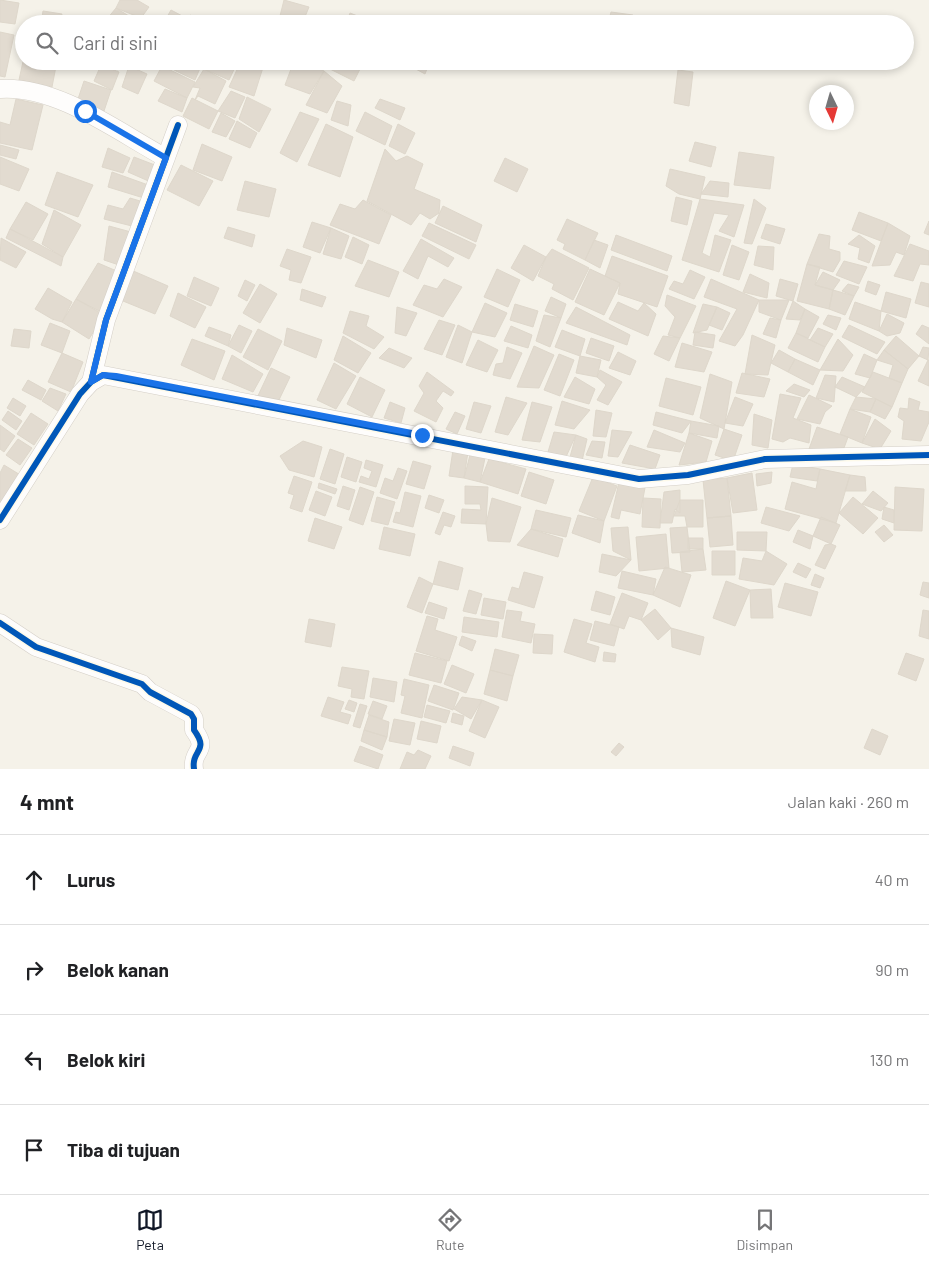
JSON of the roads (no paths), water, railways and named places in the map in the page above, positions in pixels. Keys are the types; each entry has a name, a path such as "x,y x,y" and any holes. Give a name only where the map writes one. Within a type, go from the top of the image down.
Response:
{"street":[{"path":"0,89 17,88 41,93 85,111 166,158"},
{"path":"91,382 106,320 178,126"},
{"path":"0,520 80,394 91,382 103,375 639,479 688,475 765,459 929,455"},
{"path":"0,623 36,647 142,684 150,692 191,714 194,719 194,730 201,738 194,769"}]}
